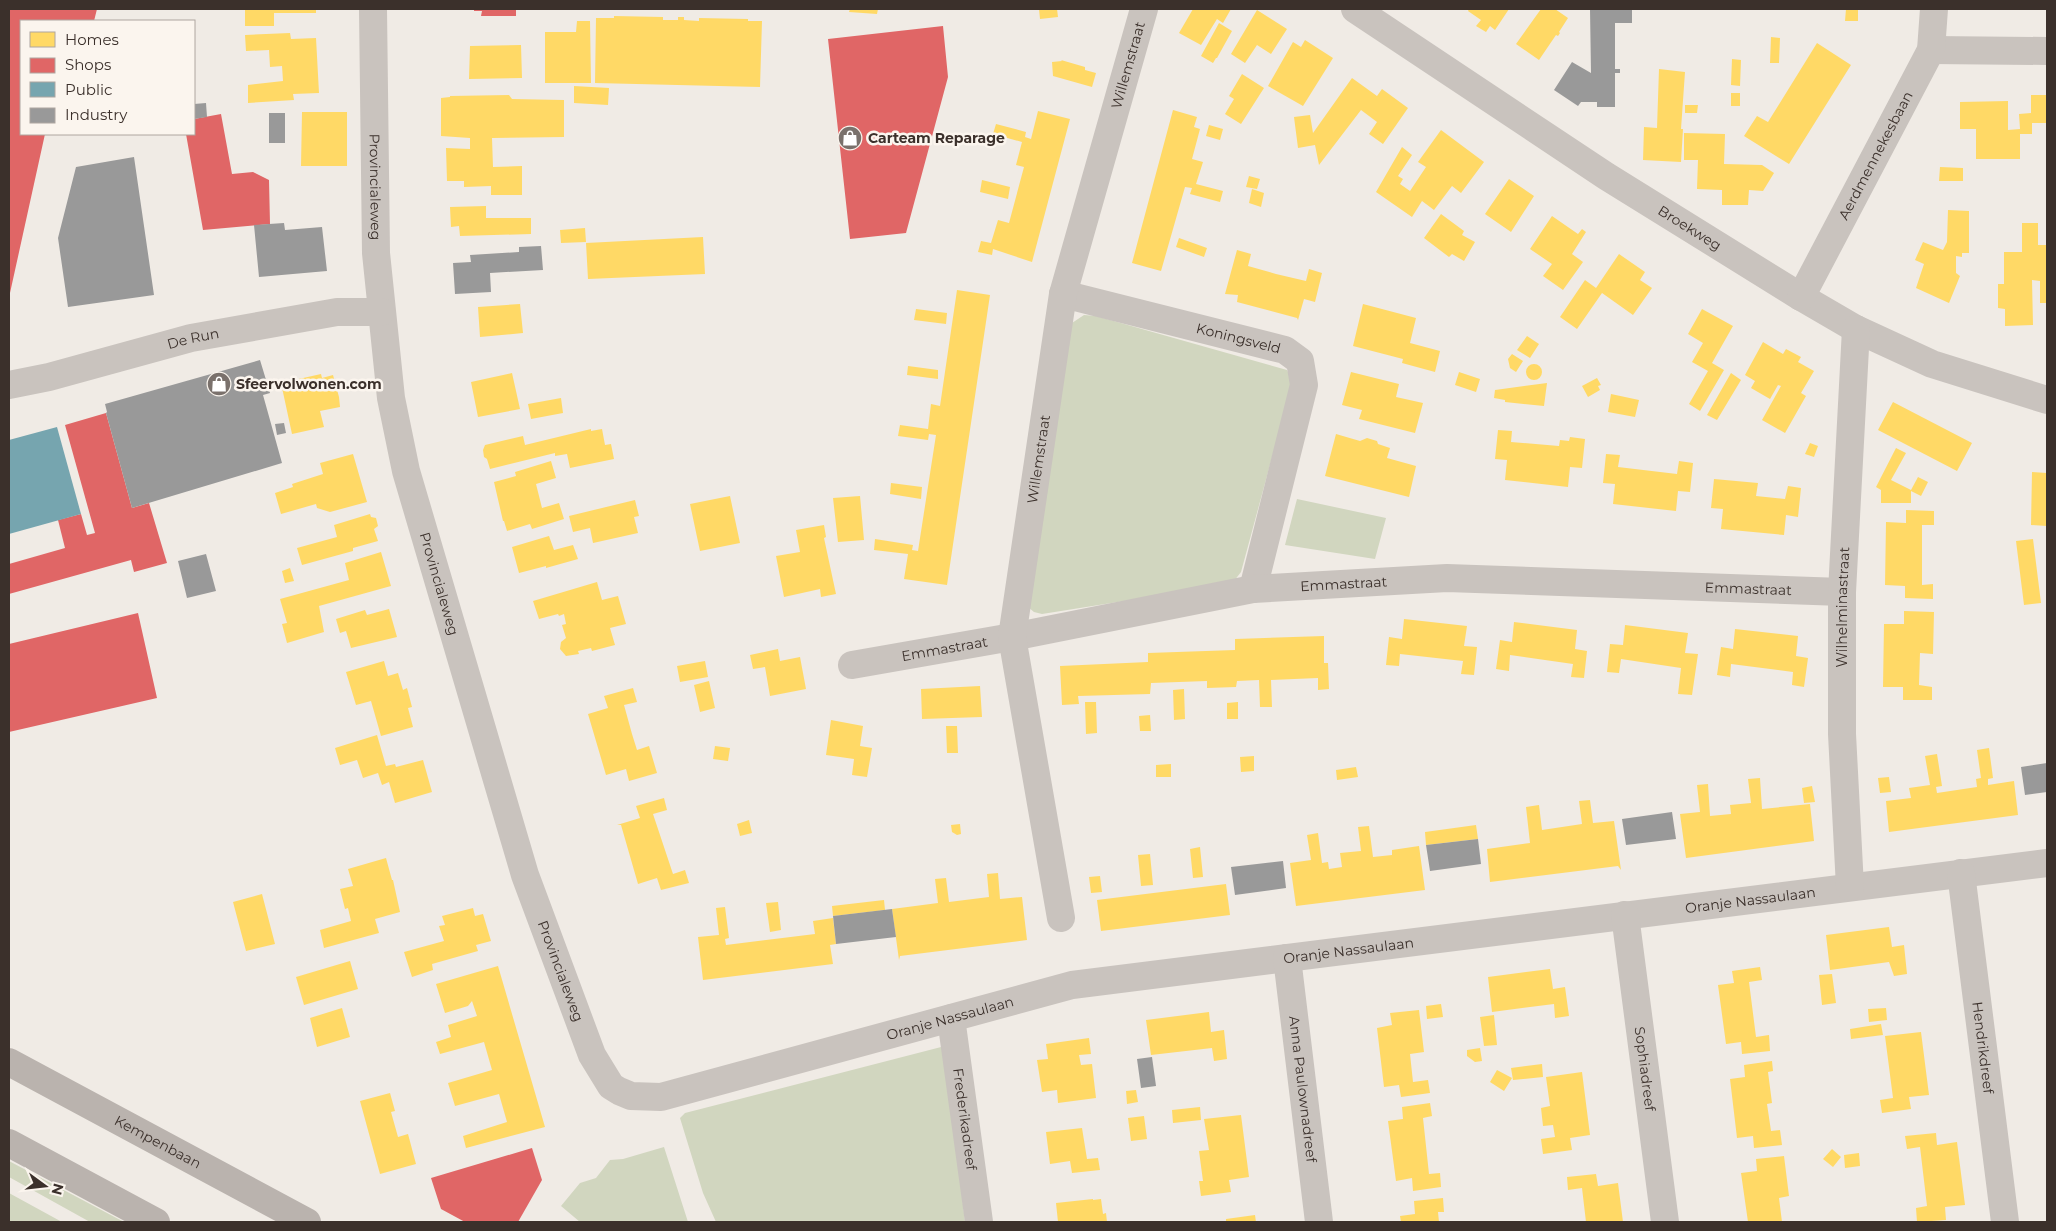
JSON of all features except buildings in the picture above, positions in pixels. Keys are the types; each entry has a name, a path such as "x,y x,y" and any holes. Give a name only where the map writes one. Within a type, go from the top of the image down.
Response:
{"main road":[{"name":"Kempenbaan","path":"9,1062 307,1222"},
{"path":"9,1143 156,1222"}],"street":[{"name":"Provincialeweg","path":"374,9 376,253 391,398 406,471 525,875 592,1055 602,1074 611,1086 618,1091 630,1096 661,1097"},
{"name":"Willemstraat","path":"1061,918 1012,637 1063,294 1144,9"},
{"name":"Broekweg","path":"1355,9 1606,176 1856,329 1932,364 2047,400"},
{"name":"Aerdmennekesbaan","path":"1801,297 1931,50 1934,9"},
{"path":"1931,50 2047,52"},
{"name":"Koningsveld","path":"1063,294 1285,350 1300,361 1304,385 1253,590"},
{"name":"De Run","path":"9,385 49,377 191,338 337,312 381,312"},
{"name":"Wilhelminastraat","path":"1850,887 1842,734 1842,592 1856,329"},
{"name":"Emmastraat","path":"852,666 1253,590 1447,578 1842,592"},
{"name":"Oranje Nassaulaan","path":"661,1097 1072,985 2047,862"},
{"name":"Hendrikdreef","path":"1961,873 2005,1222"},
{"name":"Sophiadreef","path":"1626,915 1665,1222"},
{"name":"Anna Paulownadreef","path":"1287,958 1318,1222"},
{"name":"Frederikadreef","path":"951,1018 979,1222"}],"green space":[{"path":"1084,315 1096,316 1287,370 1291,378 1291,387 1241,572 1234,581 1225,585 1042,614 1034,612 1028,607 1069,325"},
{"path":"1297,499 1386,518 1375,559 1285,545"},
{"path":"945,1046 965,1222 716,1222 703,1193 680,1118 685,1113"},
{"path":"664,1147 688,1222 580,1222 561,1206 580,1183 596,1178 610,1160 623,1159"},
{"path":"9,1161 124,1222 90,1222 9,1177"},
{"path":"9,1193 62,1222 9,1222"}],"place":[{"name":"Carteam Reparage","path":"850,138"},
{"name":"Sfeervolwonen.com","path":"219,384"}]}
